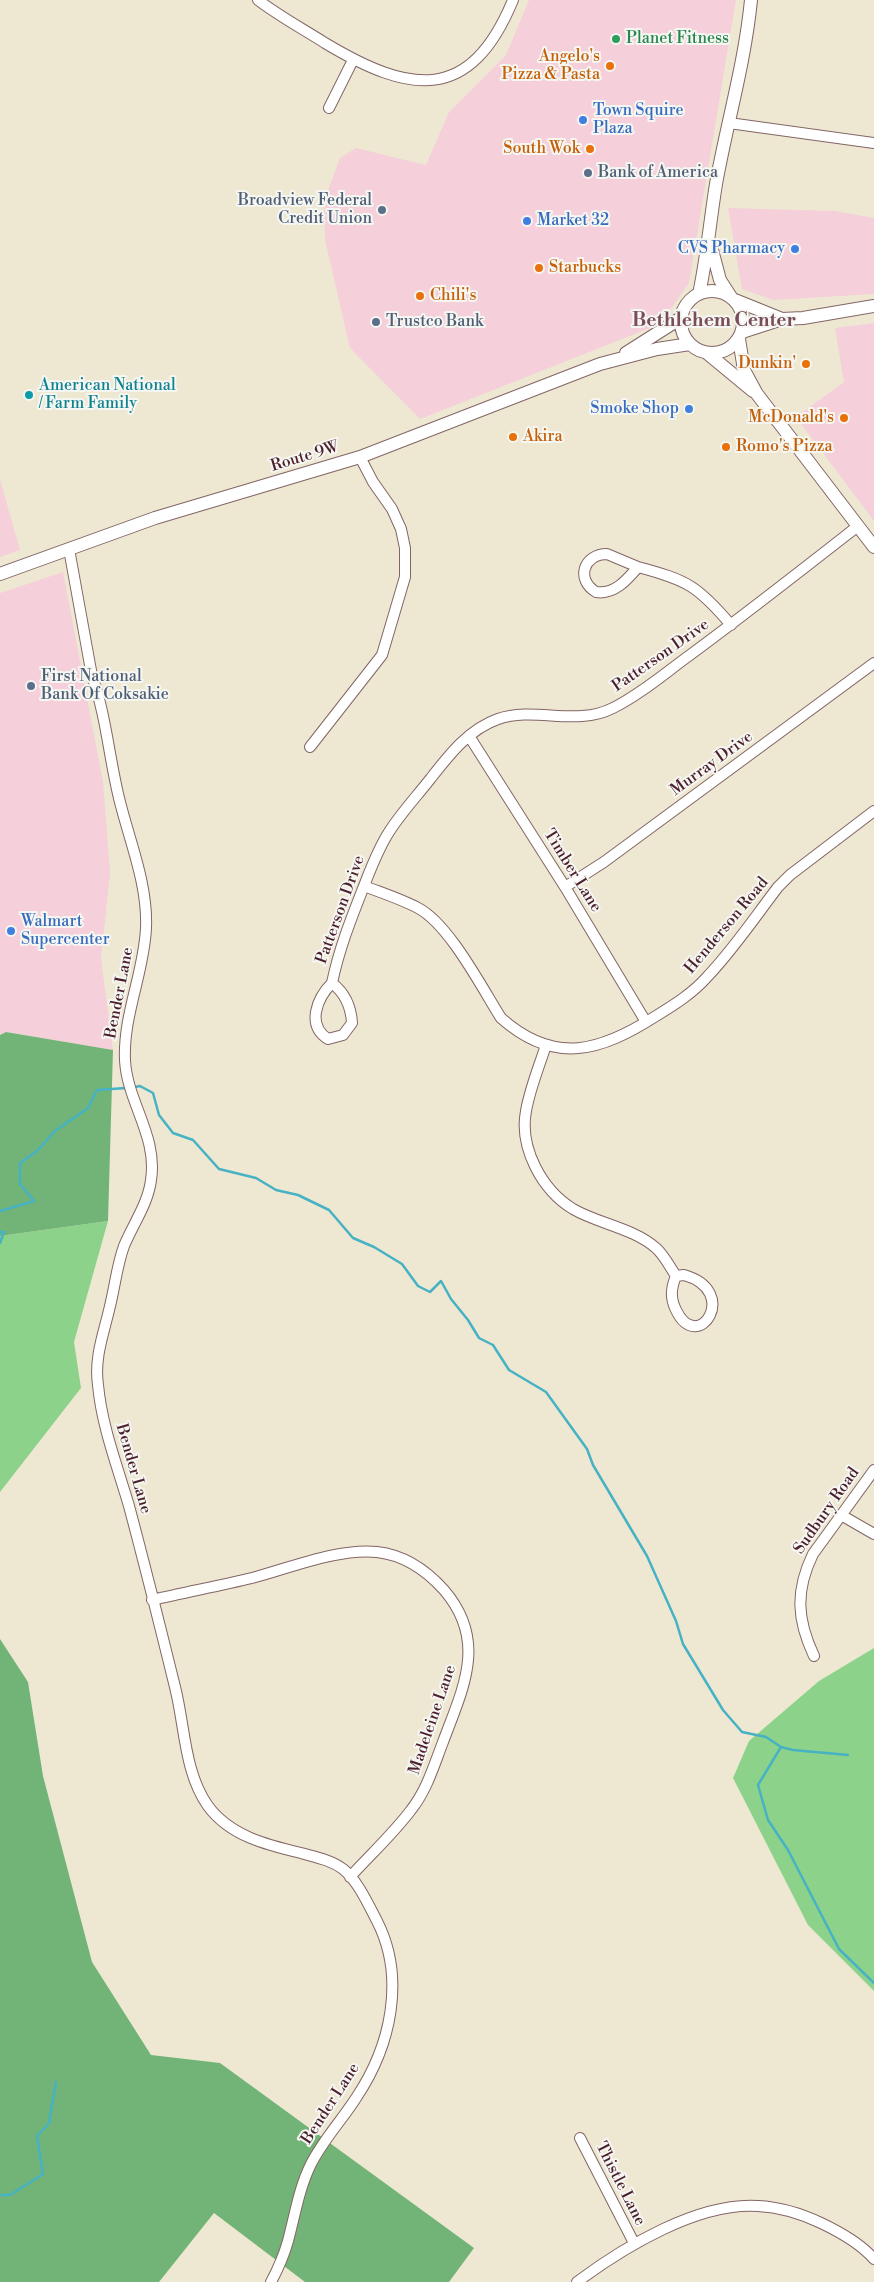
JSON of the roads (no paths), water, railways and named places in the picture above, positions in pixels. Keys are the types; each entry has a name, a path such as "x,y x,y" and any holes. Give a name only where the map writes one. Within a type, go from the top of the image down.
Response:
{"main road":[{"path":"699,294 716,183 730,123 751,0"},
{"path":"709,234 720,280 743,315 741,335 744,370 757,394 874,547"},
{"path":"757,394 707,353 690,344 682,328 681,318 684,308 690,300 699,294 715,291 782,319"},
{"path":"707,353 726,350 741,335 782,319 803,318 874,306"},
{"name":"Route 9W","path":"616,359 681,318"},
{"name":"Route 9W","path":"0,574 155,518 360,457 616,359 672,346 690,344"}],"street":[{"path":"258,0 353,60 387,74 412,81 436,81 451,76 483,54 495,39 513,0"},
{"path":"329,108 353,60"},
{"path":"730,123 874,143"},
{"path":"310,747 382,655 405,577 406,548 400,529 392,508 373,482 360,457"},
{"name":"Patterson Drive","path":"332,983 342,992 348,1003 352,1023 343,1035 328,1039 317,1028 315,1013 323,995 332,983 337,956 370,866 389,832 445,761 469,736 484,725 500,718 520,714 577,718 611,709 631,698 731,625 858,526"},
{"name":"Bender Lane","path":"69,549 92,676 100,696 112,765 146,907 145,945 128,1019 125,1061 130,1089 151,1146 152,1168 149,1190 119,1262 97,1358 97,1378 107,1434 127,1500 178,1697 190,1764 196,1785 208,1806 226,1824 250,1838 328,1861 343,1869 350,1877 380,1927 390,1955 393,1980 389,2014 382,2044 370,2074 354,2101 316,2154 307,2173 287,2244 271,2282"},
{"path":"638,567 626,581 615,588 601,593 591,589 583,572 591,558 603,554 617,557 638,567 672,576 685,582 712,603 731,625"},
{"name":"Murray Drive","path":"565,887 604,862 874,663"},
{"name":"Timber Lane","path":"469,736 565,887 646,1022"},
{"name":"Henderson Road","path":"364,886 419,908 432,919 445,932 501,1018 522,1036 546,1045 588,1049 615,1040 679,1001 707,977 778,887 790,875 874,812"},
{"path":"546,1045 526,1113 527,1142 538,1172 552,1192 573,1208 632,1234 656,1248 676,1276"},
{"path":"676,1276 693,1277 700,1282 710,1295 713,1311 703,1325 694,1326 686,1322 676,1310 671,1293 676,1276"},
{"name":"Sudbury Road","path":"814,1656 801,1623 802,1586 813,1554 874,1470"},
{"path":"840,1515 874,1534"},
{"name":"Madeleine Lane","path":"152,1600 251,1578 337,1555 377,1552 397,1557 418,1567 437,1581 452,1600 463,1619 469,1642 470,1661 465,1683 424,1790 411,1810 350,1877"},
{"name":"Thistle Lane","path":"580,2138 634,2243"},
{"path":"577,2282 634,2243 706,2214 729,2208 758,2206 804,2215 843,2233 874,2260"}],"waterway":[{"path":"135,1087 140,1086 153,1093 159,1115 173,1133 193,1140 219,1169 256,1178 276,1190 298,1195 329,1210 353,1238 374,1247 402,1264 418,1286 430,1292 441,1281 451,1299 468,1320 479,1338 493,1345 509,1370 546,1392 587,1449 593,1465 647,1556 676,1621 683,1644 723,1710 742,1732 766,1737 781,1747 758,1785 768,1820 788,1850 839,1949 874,1983"},
{"path":"0,1211 34,1201 20,1184 20,1163 37,1151 55,1131 88,1108 97,1090 126,1088"},
{"path":"0,1232 4,1232 0,1243"},
{"path":"781,1747 793,1750 848,1755"},
{"path":"0,2195 10,2195 43,2174 37,2136 49,2123 56,2082"}],"place":[{"name":"Planet Fitness","path":"616,39"},
{"name":"Angelo's Pizza & Pasta","path":"610,66"},
{"name":"Town Squire Plaza","path":"583,120"},
{"name":"South Wok","path":"590,149"},
{"name":"Bank of America","path":"588,173"},
{"name":"Broadview Federal Credit Union","path":"382,210"},
{"name":"Market 32","path":"527,221"},
{"name":"CVS Pharmacy","path":"795,249"},
{"name":"Starbucks","path":"539,268"},
{"name":"Chili's","path":"420,296"},
{"name":"Trustco Bank","path":"376,322"},
{"name":"Dunkin'","path":"806,364"},
{"name":"American National / Farm Family","path":"29,395"},
{"name":"Smoke Shop","path":"689,409"},
{"name":"McDonald's","path":"844,418"},
{"name":"Akira","path":"513,437"},
{"name":"Romo's Pizza","path":"726,447"},
{"name":"First National Bank Of Coksakie","path":"31,686"},
{"name":"Walmart Supercenter","path":"11,931"}],"district":[{"name":"Bethlehem Center","path":"714,321"}]}
